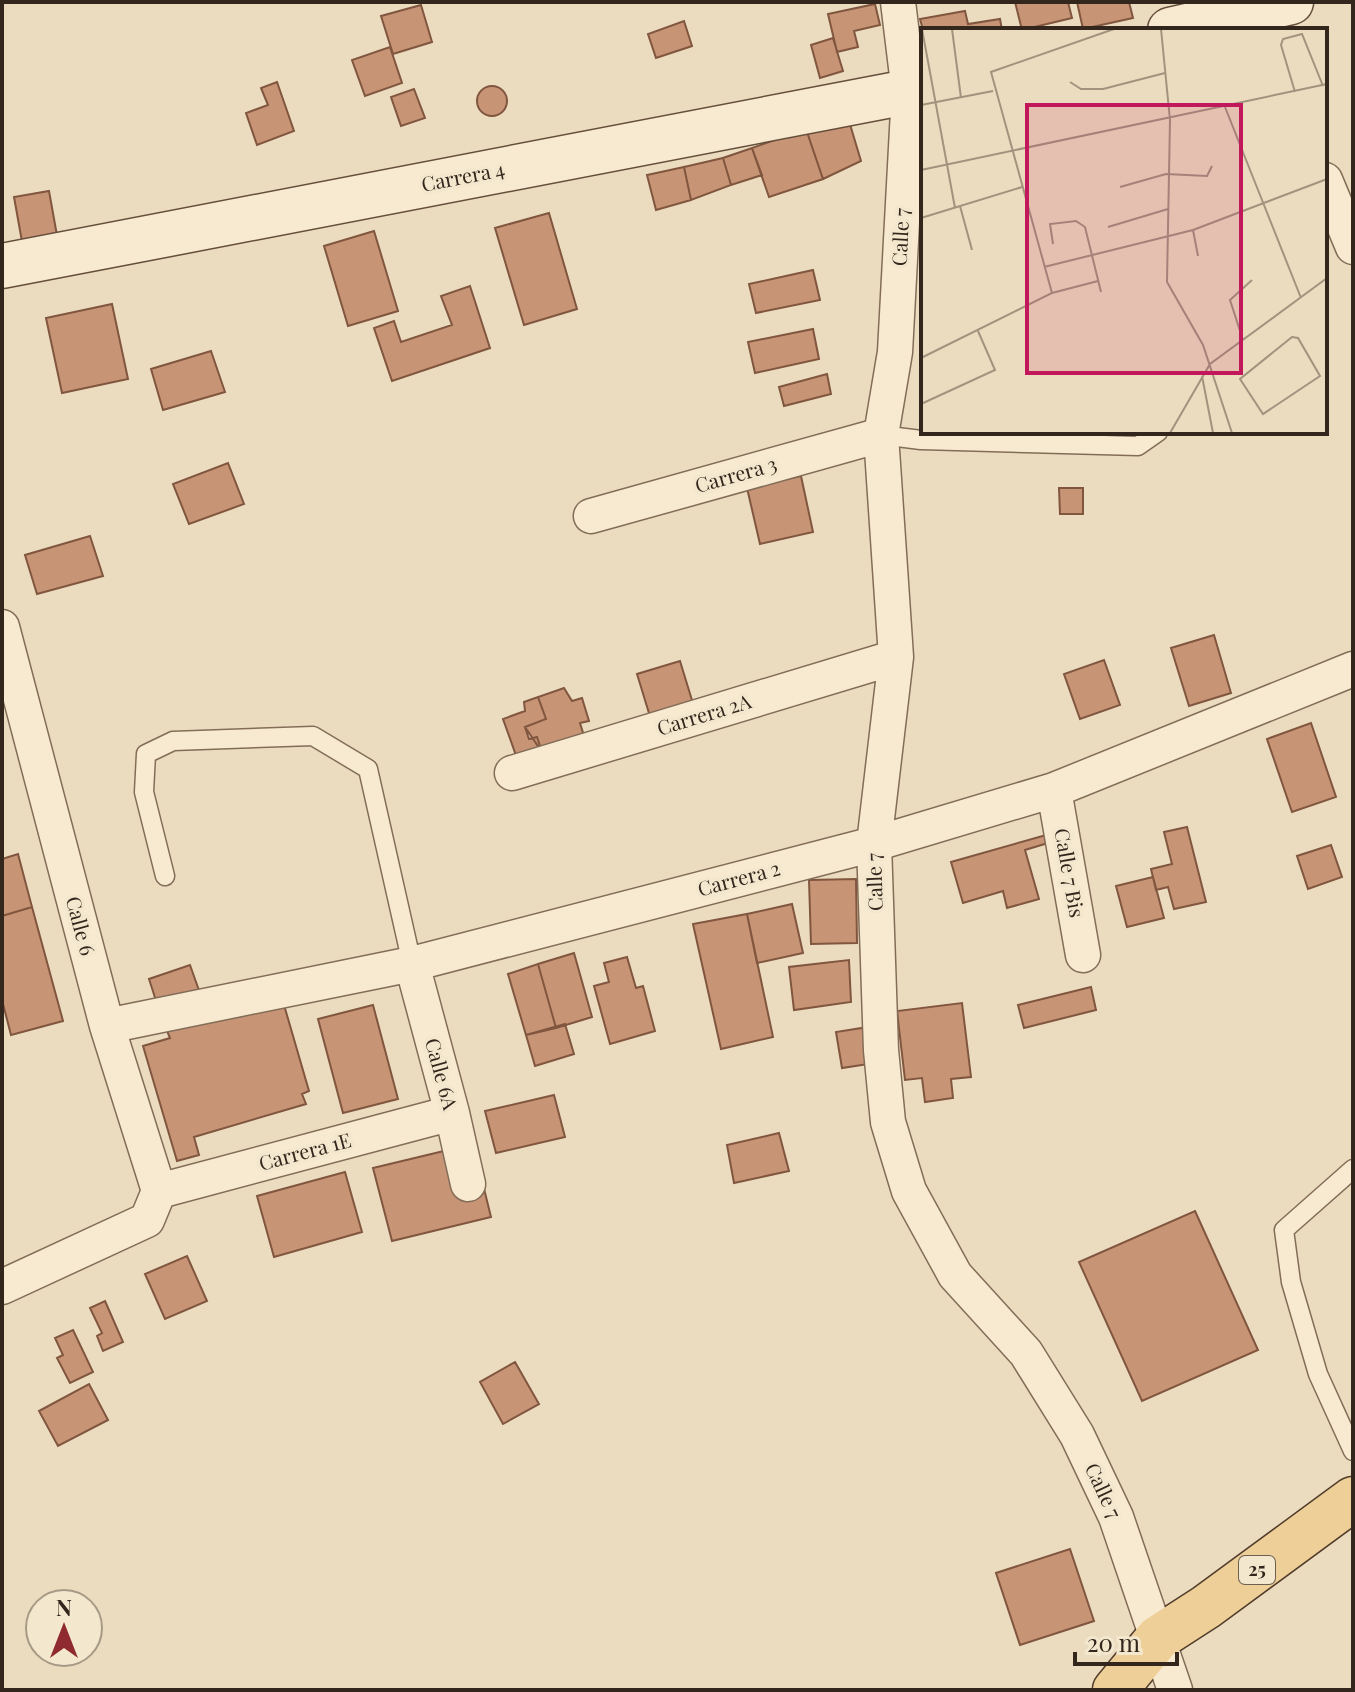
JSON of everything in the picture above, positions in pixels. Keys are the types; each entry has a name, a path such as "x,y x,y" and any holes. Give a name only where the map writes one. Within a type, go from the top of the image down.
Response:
{"main road":[{"name":"25","path":"1115,1690 1158,1638 1206,1607 1353,1499"}],"street":[{"name":"Calle 7","path":"898,2 916,91 895,352 881,435 896,657 874,844 881,1050 888,1122 909,1191 955,1275 1026,1353 1077,1435 1116,1517 1175,1690"},
{"path":"1182,28 1269,14"},
{"name":"Carrera 4","path":"2,266 916,91"},
{"path":"1327,185 1353,247"},
{"name":"Carrera 3","path":"591,516 881,435"},
{"name":"Calle 6","path":"2,627 153,1205"},
{"name":"Carrera 2A","path":"512,773 896,657"},
{"name":"Carrera 2","path":"107,1026 412,964 874,844 1054,790 1353,669"},
{"name":"Calle 7 Bis","path":"1054,790 1083,955"},
{"name":"Calle 6A","path":"412,964 468,1184"},
{"name":"Carrera 1E","path":"2,1287 153,1205 452,1113"}],"lane":[{"path":"881,435 921,440 1138,446 1155,434"},
{"path":"165,876 144,792 146,754 173,741 313,736 368,769 412,964"},
{"path":"1353,1169 1284,1230 1291,1282 1318,1374 1353,1451"}],"building":[{"path":"1015,2 1068,2 1072,18 1022,28"},
{"path":"1077,2 1129,2 1133,18 1083,28"},
{"path":"875,4 880,25 854,31 858,47 837,52 828,14"},
{"path":"421,5 432,42 393,54 381,16"},
{"path":"965,11 968,24 1000,19 1002,28 922,28 920,19"},
{"path":"684,21 692,46 656,58 648,34"},
{"path":"833,38 843,71 820,78 811,45"},
{"path":"390,47 402,83 365,96 352,60"},
{"path":"277,82 294,131 257,145 246,113 268,105 261,88"},
{"path":"492,86 503,90 507,101 503,112 492,116 481,112 477,101 481,90"},
{"path":"414,89 425,118 401,126 391,97"},
{"path":"849,121 861,161 823,179 806,129"},
{"path":"806,129 823,179 769,197 752,148"},
{"path":"752,148 762,175 731,185 723,158"},
{"path":"723,158 731,185 691,200 684,167"},
{"path":"684,167 691,200 656,210 647,175"},
{"path":"49,191 58,241 23,247 14,197"},
{"path":"549,213 577,309 524,325 495,228"},
{"path":"374,231 398,311 348,326 324,246"},
{"path":"813,270 820,300 756,313 749,284"},
{"path":"470,286 490,348 392,381 374,328 394,321 401,342 452,325 441,296"},
{"path":"112,304 128,379 62,393 46,318"},
{"path":"813,329 819,359 755,373 748,342"},
{"path":"211,351 225,392 163,410 151,369"},
{"path":"827,374 831,394 784,406 779,387"},
{"path":"228,463 244,504 189,524 173,484"},
{"path":"801,476 813,532 760,544 747,488"},
{"path":"1059,488 1083,488 1083,514 1060,514"},
{"path":"90,536 103,576 37,594 25,555"},
{"path":"1214,635 1231,693 1189,706 1171,648"},
{"path":"1104,660 1120,705 1080,719 1064,674"},
{"path":"680,661 695,710 652,723 637,674"},
{"path":"564,688 572,701 582,698 589,721 580,723 585,739 542,752 525,727 546,719 538,697"},
{"path":"538,697 546,719 525,727 529,739 537,737 542,752 518,761 503,719 525,711 524,702"},
{"path":"1311,723 1336,797 1292,812 1267,739"},
{"path":"1187,827 1206,902 1174,909 1168,887 1156,890 1151,869 1172,864 1164,832"},
{"path":"1046,835 1048,843 1025,850 1039,899 1007,908 1003,891 963,903 951,862"},
{"path":"1331,845 1342,877 1308,889 1297,856"},
{"path":"18,854 32,907 2,916 2,859"},
{"path":"1153,877 1164,918 1127,927 1116,886"},
{"path":"856,879 857,943 811,944 809,880"},
{"path":"792,904 803,953 757,963 747,914"},
{"path":"32,907 63,1021 11,1035 2,1000 2,916"},
{"path":"747,914 773,1037 721,1049 693,924"},
{"path":"574,953 592,1017 556,1028 538,964"},
{"path":"627,957 636,988 643,986 655,1031 610,1044 594,986 609,982 604,963"},
{"path":"849,960 851,1002 794,1010 789,967"},
{"path":"538,964 556,1028 526,1035 508,974"},
{"path":"190,965 201,996 159,1010 149,979"},
{"path":"1091,987 1096,1010 1024,1028 1018,1005"},
{"path":"282,998 309,1091 302,1094 306,1104 194,1137 199,1155 177,1161 143,1046 170,1038 167,1031"},
{"path":"962,1003 971,1077 951,1079 953,1098 925,1102 922,1078 905,1080 897,1011"},
{"path":"373,1005 398,1099 343,1113 318,1019"},
{"path":"565,1024 574,1054 535,1066 526,1035"},
{"path":"868,1027 875,1063 842,1068 836,1032"},
{"path":"554,1095 565,1137 496,1153 485,1111"},
{"path":"779,1133 789,1171 734,1183 727,1145"},
{"path":"473,1144 491,1217 392,1241 373,1168"},
{"path":"345,1172 362,1232 274,1257 257,1196"},
{"path":"1195,1211 1258,1350 1142,1401 1079,1262"},
{"path":"187,1256 207,1301 165,1319 145,1274"},
{"path":"105,1301 123,1342 103,1351 97,1336 102,1333 90,1308"},
{"path":"73,1330 93,1372 70,1383 57,1358 63,1355 55,1338"},
{"path":"515,1362 539,1404 503,1424 480,1382"},
{"path":"89,1384 108,1420 58,1446 39,1411"},
{"path":"1070,1549 1094,1621 1020,1645 996,1573"}]}
